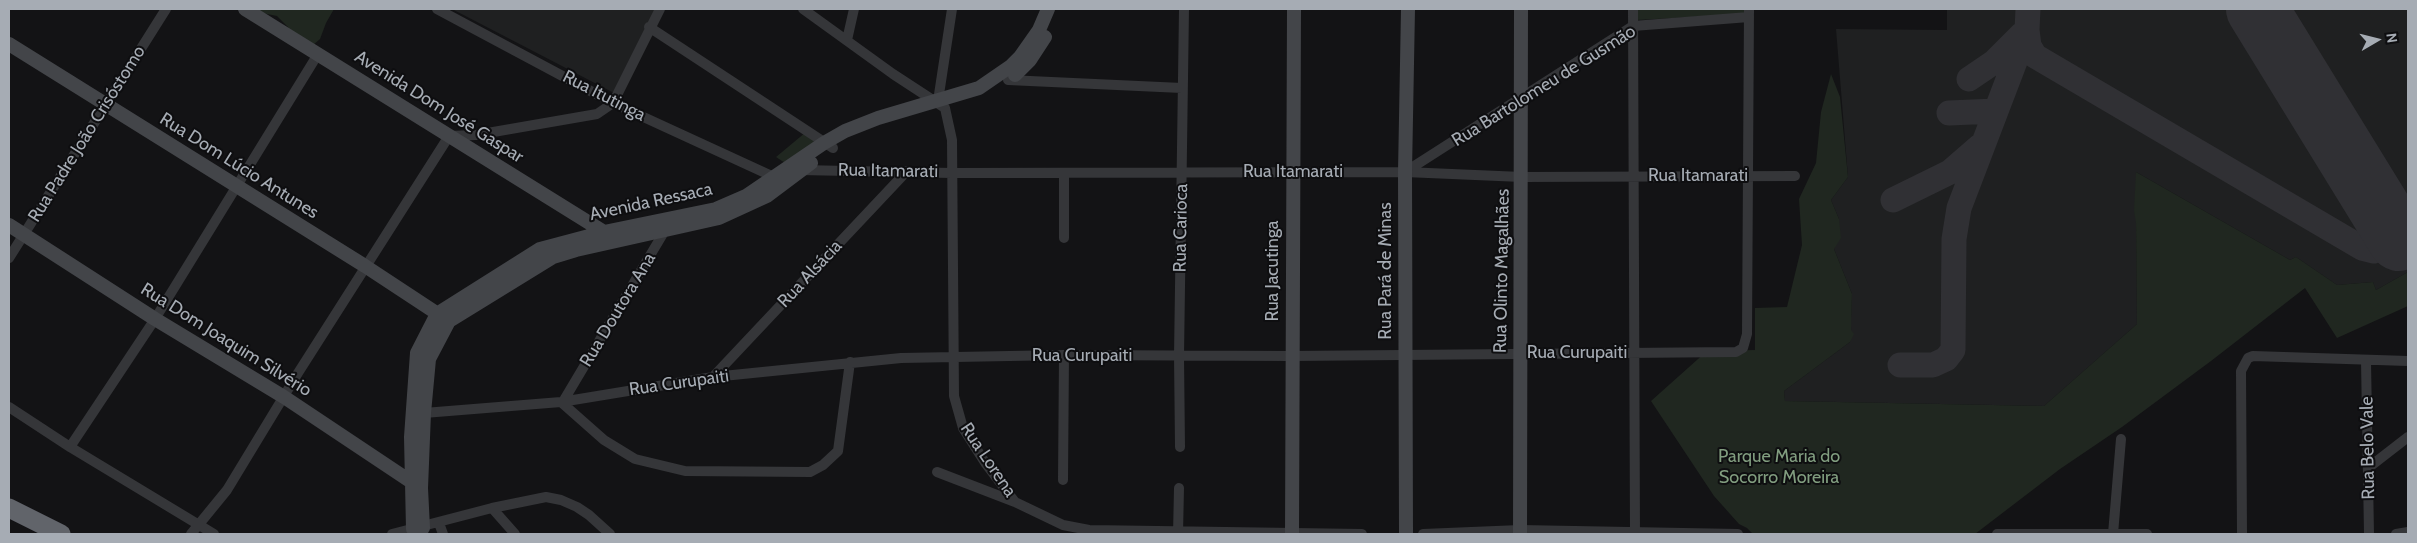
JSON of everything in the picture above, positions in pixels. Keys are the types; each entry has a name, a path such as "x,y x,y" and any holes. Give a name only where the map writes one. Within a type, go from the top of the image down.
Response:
{"highway":[{"path":"9,508 61,534"}],"street":[{"name":"Rua Padre João Crisóstomo","path":"9,258 166,9"},
{"name":"Avenida Dom José Gaspar","path":"245,9 449,136 606,237"},
{"name":"Rua Itutinga","path":"437,9 613,103 774,177"},
{"path":"191,534 227,490 365,266 449,136 476,135 597,114 613,103 649,27 660,9"},
{"path":"803,9 941,105 952,9"},
{"path":"847,40 854,9"},
{"name":"Avenida Ressaca","path":"436,314 540,249 666,224 716,209 746,196 774,177 796,167 828,146 941,105 979,88 1011,66 1039,30 1048,9"},
{"name":"Avenida Ressaca","path":"941,105 988,93 1008,80 1030,60 1051,27 1057,9"},
{"name":"Rua Carioca","path":"1180,446 1179,356 1184,9"},
{"name":"Rua Jacutinga","path":"1292,534 1291,356 1294,9"},
{"name":"Rua Pará de Minas","path":"1406,534 1405,172 1408,9"},
{"name":"Rua Olinto Magalhães","path":"1520,532 1521,9"},
{"path":"1633,9 1635,532"},
{"path":"1748,176 1749,13"},
{"name":"Rua Bartolomeu de Gusmão","path":"1405,172 1633,26 1749,13"},
{"path":"649,27 828,146"},
{"name":"Rua Dom Lúcio Antunes","path":"9,44 365,266 449,321"},
{"path":"70,447 155,319 235,185 318,54"},
{"path":"1008,80 1182,88"},
{"name":"Rua Lorena","path":"941,105 952,140 952,358 954,396 963,428 1016,502 1063,525 1089,530 1178,533 1362,534"},
{"name":"Avenida Ressaca","path":"666,224 719,218 745,207 767,196 796,167"},
{"name":"Rua Itamarati","path":"796,167 952,172 1181,173 1293,171 1405,172 1522,177 1796,176"},
{"name":"Rua Alsácia","path":"713,377 907,171"},
{"path":"1064,173 1064,238"},
{"name":"Rua Curupaiti","path":"424,413 562,401 713,377 850,362 1064,355 1291,356 1736,352 1743,348 1747,334 1748,176"},
{"name":"Rua Doutora Ana","path":"562,401 666,224"},
{"name":"Rua Dom Joaquim Silvério","path":"9,225 155,319 284,396 416,485"},
{"name":"Avenida Ressaca","path":"449,321 543,262 606,237"},
{"path":"418,528 412,412 416,353 436,314"},
{"path":"418,528 422,508 416,485 429,359 449,321"},
{"path":"1063,480 1064,355"},
{"path":"2242,534 2241,371 2244,363 2254,356 2408,361"},
{"name":"Rua Belo Vale","path":"2366,361 2369,534"},
{"path":"562,401 604,440 635,459 685,471 810,472 823,465 838,452 850,362"},
{"path":"9,407 70,447 214,534"},
{"path":"2368,468 2408,437"},
{"path":"2113,534 2122,439"},
{"path":"937,472 1016,502"},
{"path":"1178,533 1179,488"},
{"path":"392,534 536,498 561,500 589,515 610,534"},
{"path":"422,508 439,523 442,534"},
{"path":"492,508 515,534"},
{"path":"1423,534 1520,532 1736,534"},
{"path":"2396,534 2408,532"},
{"path":"1997,534 2147,534"}],"shaded area":[{"path":"452,9 659,9 614,93"},
{"path":"1947,9 2408,9 2408,272 2376,290 2373,282 2337,285 2296,257 2290,260 2136,172 2137,324 2044,406 1785,401 1784,391 1850,342 1852,294 1834,249 1839,219 1831,200 1848,177 1836,29 1947,30"}],"green space":[{"path":"258,9 334,9 320,39 312,46 293,37 288,27 277,16 262,13"},
{"path":"1637,9 1746,9 1746,14 1637,20"},
{"name":"Parque Maria do Socorro Moreira","path":"1831,74 1840,97 1848,177 1831,200 1839,219 1841,238 1834,249 1852,294 1851,330 1854,334 1850,342 1784,391 1785,401 2044,406 2137,324 2136,223 2134,210 2136,172 2290,260 2296,257 2337,285 2373,282 2376,290 2408,272 2408,306 2337,338 2305,288 2211,361 2122,427 2060,469 1975,534 1753,534 1739,524 1714,496 1651,401 1707,351 1755,350 1755,308 1787,307 1802,245 1799,199 1816,163 1821,112"},
{"path":"806,132 822,140 788,165 776,157"}],"taxiway":[{"path":"1900,365 1933,365 1946,359 1953,350 1954,239 1959,208 2027,30 2028,9"},
{"path":"2256,9 2259,13"},
{"path":"2027,30 2029,46 2035,56 2362,248 2374,251 2384,248 2392,243 2396,235"},
{"path":"1969,79 1994,62 2021,35"},
{"path":"1949,113 1996,111"},
{"path":"1893,200 1950,172 1980,146"}],"runway":[{"path":"2257,9 2399,240"}]}
